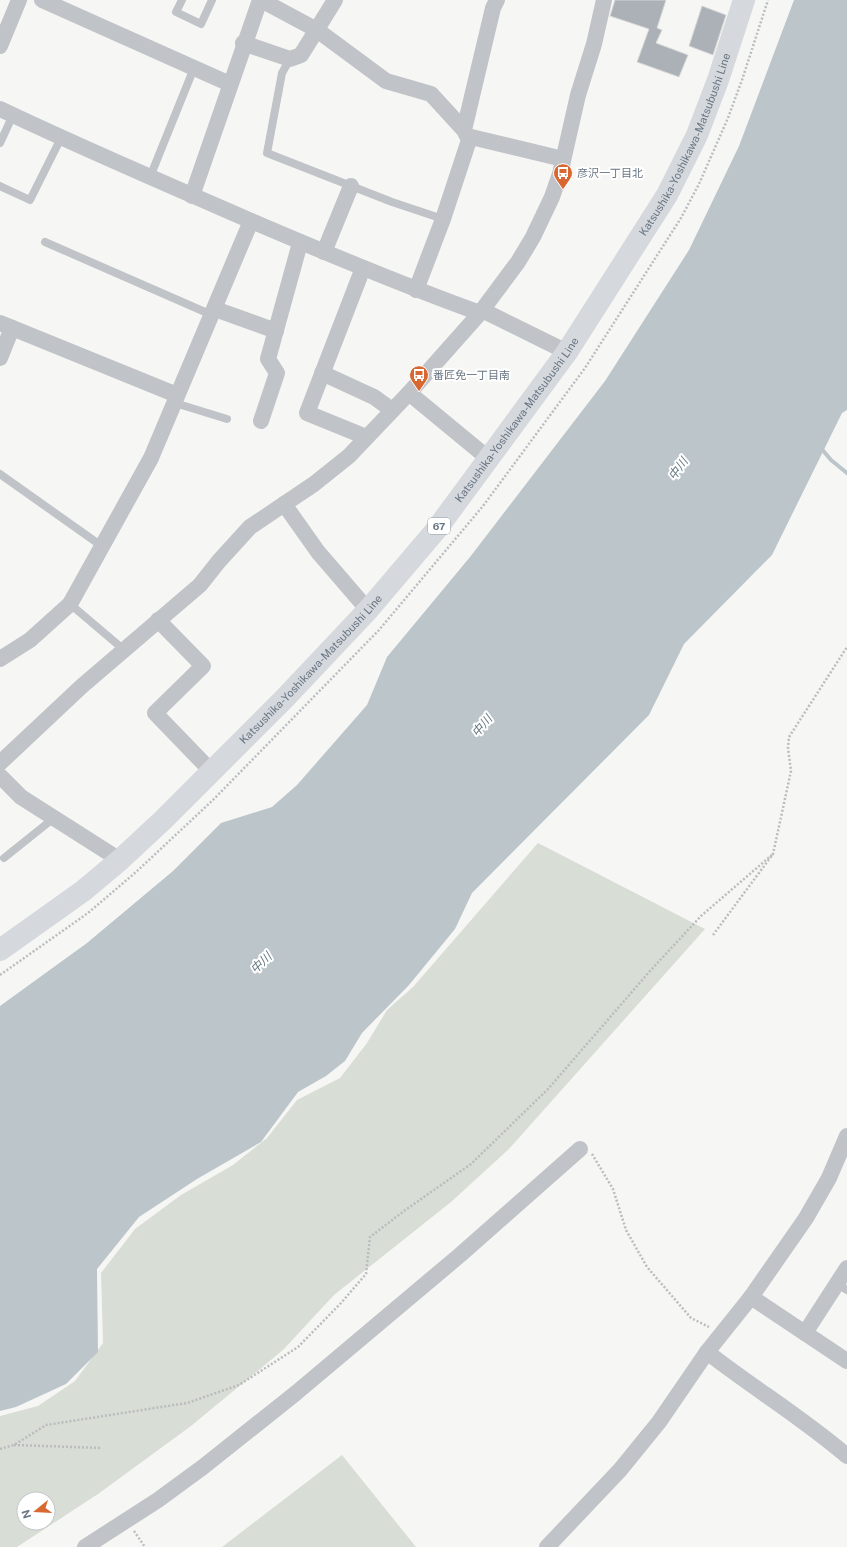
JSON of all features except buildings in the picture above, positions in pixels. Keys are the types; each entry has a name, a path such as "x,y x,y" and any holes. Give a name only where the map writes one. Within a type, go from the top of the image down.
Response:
{"main road":[{"name":"Katsushika-Yoshikawa-Matsubushi Line","path":"0,950 83,891 120,860 212,772 368,610 436,530 567,352 667,194 697,135 718,80 744,0"}],"street":[{"path":"0,46 19,0"},
{"path":"42,0 230,84"},
{"path":"192,196 243,43 260,0 317,30 386,81 431,94 467,134 563,159"},
{"path":"243,43 290,58 301,55 335,0"},
{"path":"416,290 443,219 467,134 493,8 497,0"},
{"path":"0,764 123,649 200,585 219,561 250,527 344,460 409,393 481,312 518,262 533,237 552,197 563,159 578,95 594,44 604,0"},
{"path":"7,112 61,138 300,243 416,290 481,312 567,352"},
{"path":"324,252 351,186"},
{"path":"0,659 30,640 70,604 103,547 148,465 214,312 251,221"},
{"path":"261,421 277,373 268,359 300,243"},
{"path":"363,268 307,413 366,437"},
{"path":"214,312 276,330"},
{"path":"0,358 6,325 176,399"},
{"path":"322,373 374,397 392,410"},
{"path":"409,393 489,459"},
{"path":"284,504 318,552 368,610"},
{"path":"158,620 203,666 155,713 212,772"},
{"path":"0,776 21,797 120,860"},
{"path":"547,1547 620,1470 659,1422 707,1352 751,1298 806,1218 829,1178 847,1136"},
{"path":"85,1547 126,1521 203,1467 296,1393 460,1255 580,1149"},
{"path":"805,1333 842,1287 847,1268"},
{"path":"751,1298 847,1361"},
{"path":"707,1352 743,1381 820,1434 847,1456"}],"lane":[{"path":"182,0 176,12 201,24 212,0"},
{"path":"290,58 282,74 267,153 392,202 443,219"},
{"path":"150,177 194,68"},
{"path":"0,142 7,112"},
{"path":"0,186 30,200 61,138"},
{"path":"45,242 214,312"},
{"path":"176,399 228,419"},
{"path":"0,474 103,547"},
{"path":"70,604 123,649"},
{"path":"4,858 54,818"}],"path":[{"path":"714,935 773,854 791,771 789,737 847,647"},
{"path":"0,1449 14,1445 46,1425 186,1403 239,1385 298,1347 341,1303 366,1274 370,1237 471,1164 548,1089 650,971 701,916 773,854"},
{"path":"580,1149 591,1152 613,1189 626,1230 648,1266 691,1318 722,1334"},
{"path":"14,1445 102,1448"},
{"path":"126,1521 145,1547"}],"shaded area":[{"path":"538,843 705,929 509,1149 451,1202 334,1295 283,1350 191,1426 98,1494 56,1521 56,1491 16,1491 16,1531 41,1531 17,1547 0,1547 0,1416 38,1406 75,1381 103,1343 101,1273 135,1229 181,1195 233,1165 267,1138 297,1100 340,1078 367,1043 387,1010 413,987"},
{"path":"342,1455 416,1547 222,1547"}],"water":[{"name":"中川","path":"794,0 847,0 847,410 842,413 772,555 684,644 649,715 472,893 455,929 409,985 362,1033 345,1061 326,1076 298,1092 261,1142 197,1179 139,1217 97,1269 98,1352 66,1384 16,1407 0,1411 0,1006 87,943 173,871 221,823 272,807 297,785 367,705 387,657 470,557 605,381 689,250 739,146"}],"waterway":[{"path":"820,447 831,460 847,473"}],"place":[{"name":"彦沢一丁目北","path":"563,190"},
{"name":"番匠免一丁目南","path":"419,392"}]}
